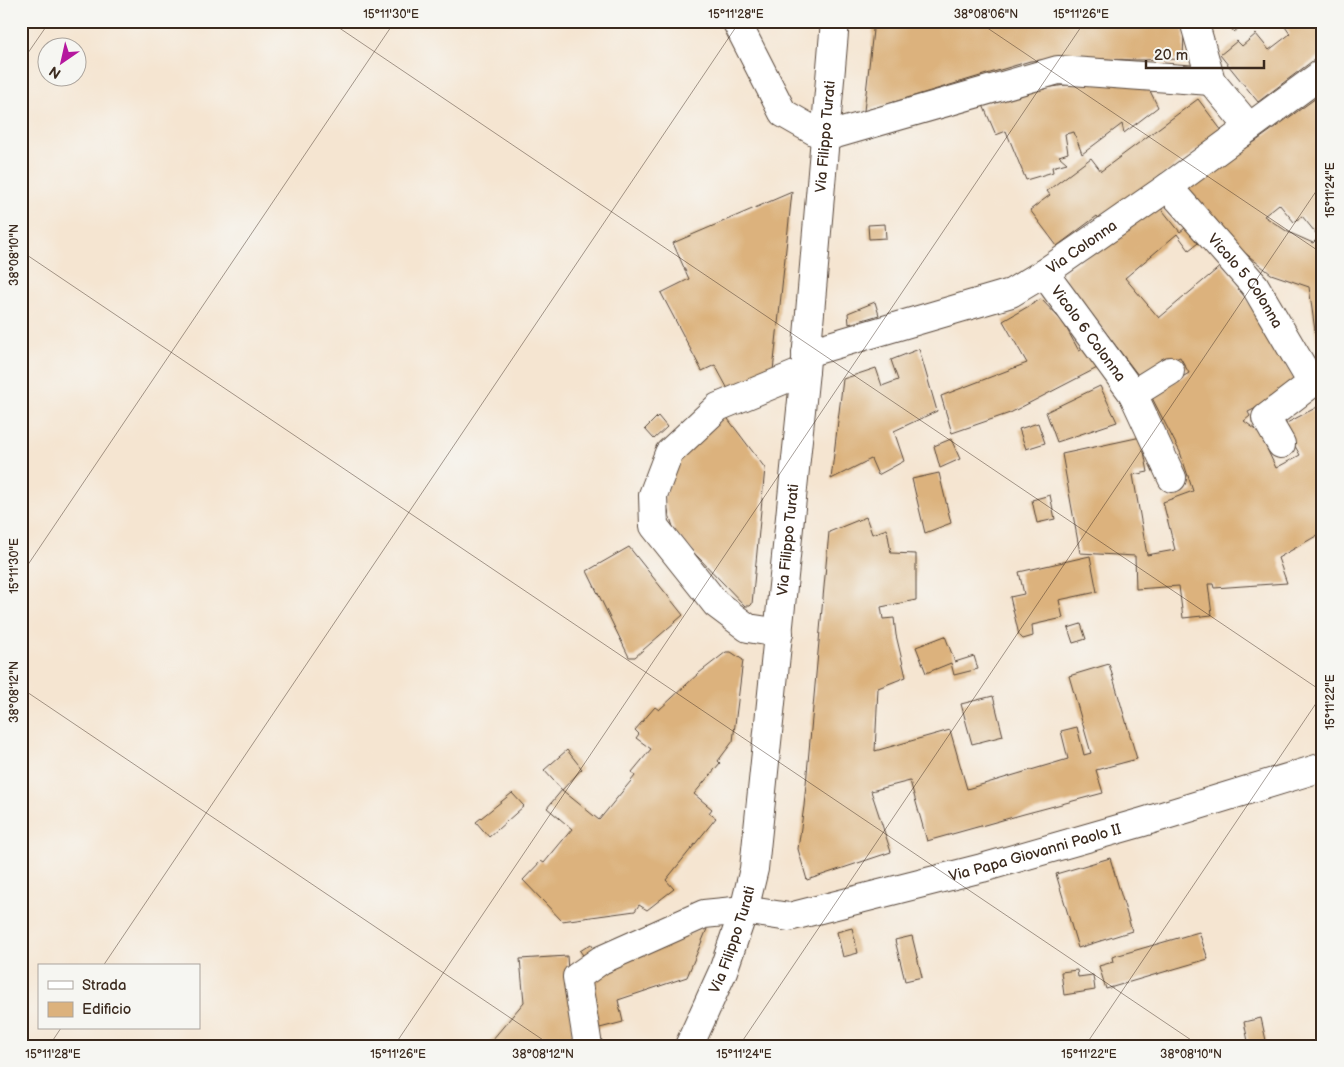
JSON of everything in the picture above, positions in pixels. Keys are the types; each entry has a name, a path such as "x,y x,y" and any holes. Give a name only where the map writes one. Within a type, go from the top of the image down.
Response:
{"street":[{"path":"736,21 783,113 825,138 1058,70 1211,81"},
{"name":"Via Filippo Turati","path":"689,1046 723,971 744,910 754,869 805,362 835,21"},
{"path":"1194,21 1211,81 1249,127"},
{"name":"Via Colonna","path":"779,633 748,628 716,604 654,526 653,495 669,453 718,407 805,362 1011,293 1044,273 1168,187 1323,73"},
{"name":"Vicolo 5 Colonna","path":"1168,187 1255,286 1318,381"},
{"name":"Vicolo 6 Colonna","path":"1044,273 1133,394 1172,478"},
{"name":"Vicolo 6 Colonna","path":"1133,394 1170,371"},
{"path":"1281,444 1266,418 1318,381"},
{"name":"Via Papa Giovanni Paolo II","path":"588,1046 577,976 601,960 704,914 744,910 789,917 982,868 1142,822 1323,766"}],"building":[{"path":"874,21 1179,21 1184,33 1183,59 1069,58 1030,61 864,111"},
{"path":"1226,21 1247,21 1234,32"},
{"path":"1281,21 1323,21 1323,53 1258,102 1220,55 1237,41 1242,46 1256,34 1269,50 1290,34"},
{"path":"1144,79 1158,107 1124,133 1122,124 1082,154 1074,132 1065,134 1068,153 1059,156 1067,163 1052,167 1053,172 1026,180 1006,131 996,135 983,105 1031,90 1100,80"},
{"path":"1323,93 1323,365 1320,367 1309,287 1271,274 1229,240 1183,189 1259,139","holes":["1279,204 1294,222 1302,216 1319,237 1313,243 1288,232 1264,216"]},
{"path":"1198,99 1222,131 1101,221 1097,216 1057,246 1030,210 1050,195 1047,191 1091,158 1101,171"},
{"path":"792,192 773,371 729,391 715,365 702,371 661,293 689,279 673,243"},
{"path":"1159,206 1180,232 1189,225 1202,240 1189,250 1177,234 1125,278 1159,318 1222,265 1253,308 1299,387 1248,412 1250,416 1244,421 1259,432 1276,468 1300,455 1283,425 1323,404 1323,532 1278,558 1287,583 1214,588 1213,584 1208,584 1212,615 1183,618 1179,586 1136,589 1135,556 1080,553 1062,454 1141,437 1148,472 1133,475 1147,555 1175,550 1163,502 1193,491 1180,452 1151,396 1189,373 1180,357 1138,375 1065,279 1067,270"},
{"path":"885,224 886,238 869,239 868,225"},
{"path":"1041,299 1063,322 1079,351 1089,346 1101,366 1010,413 952,433 941,396 1027,363 1003,321"},
{"path":"875,302 879,315 849,324 848,313"},
{"path":"919,349 937,411 894,431 904,461 878,475 871,459 831,479 843,379 876,368 882,386 898,380 891,360"},
{"path":"1100,386 1117,422 1057,442 1046,412"},
{"path":"725,415 765,468 752,604 750,606 745,606 675,533 664,499 677,460"},
{"path":"658,416 667,427 654,439 645,429"},
{"path":"1038,423 1045,443 1026,449 1019,429"},
{"path":"951,439 960,459 940,468 934,446"},
{"path":"939,473 951,523 925,533 912,479"},
{"path":"1050,495 1055,519 1037,523 1032,500"},
{"path":"866,517 872,534 887,529 891,553 916,554 916,600 881,607 883,619 894,618 906,677 878,688 875,751 950,730 967,789 1068,759 1061,731 1077,727 1084,755 1091,753 1069,676 1109,664 1137,759 1096,770 1103,793 927,841 910,781 871,791 891,852 807,880 798,849 804,806 829,532"},
{"path":"629,547 683,615 635,657 629,657 587,571"},
{"path":"1090,556 1097,592 1059,600 1063,618 1032,625 1033,636 1023,639 1019,635 1010,597 1024,594 1019,572"},
{"path":"1081,624 1086,639 1073,643 1068,628"},
{"path":"945,636 955,662 974,656 978,669 954,675 951,663 926,673 916,647"},
{"path":"726,652 731,652 743,660 733,741 718,761 720,763 694,794 712,809 709,813 716,818 666,880 674,889 647,910 639,905 635,911 562,921 523,880 541,861 544,863 572,829 547,808 562,790 599,820 635,776 632,772 651,749 636,738 639,734 635,730 655,707 659,710 699,673"},
{"path":"993,696 1003,736 972,744 961,704"},
{"path":"567,750 582,769 562,790 544,770"},
{"path":"512,793 524,806 489,837 476,822"},
{"path":"1110,858 1132,931 1078,948 1056,874"},
{"path":"705,927 707,929 687,977 618,1000 623,1022 596,1029 585,977"},
{"path":"852,928 858,953 843,957 837,932"},
{"path":"1199,932 1208,959 1106,989 1099,966 1113,962 1112,957"},
{"path":"912,936 922,977 905,981 895,940"},
{"path":"591,944 598,955 588,962 580,951"},
{"path":"567,956 573,1046 487,1046 524,1002 520,959"},
{"path":"1077,970 1078,977 1093,975 1095,990 1064,995 1061,972"},
{"path":"1261,1018 1267,1045 1249,1046 1244,1022"}]}
